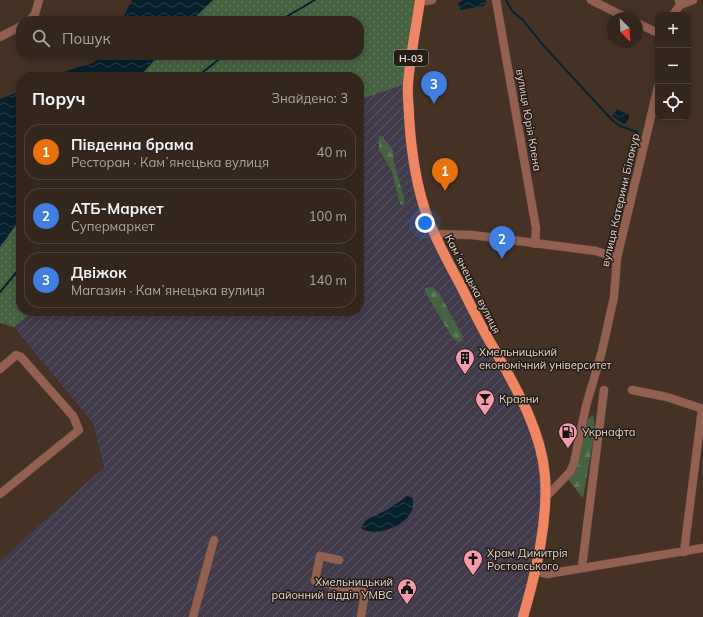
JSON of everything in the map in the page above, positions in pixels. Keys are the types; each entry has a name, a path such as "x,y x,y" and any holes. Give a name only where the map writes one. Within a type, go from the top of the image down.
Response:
{"main road":[{"name":"Камʼянецька вулиця","path":"420,1 408,84 410,130 415,171 422,199 434,234 510,378 536,433 544,474 546,497 535,571 523,617"}],"street":[{"path":"33,16 39,0"},
{"path":"420,1 432,0"},
{"name":"вулиця Юрія Клена","path":"496,0 536,228 535,244"},
{"path":"591,0 615,12"},
{"path":"675,12 680,3 693,0"},
{"path":"643,26 655,32"},
{"path":"0,37 16,29"},
{"name":"вулиця Катерини Білокур","path":"546,497 570,472 576,458 586,406 602,351 614,297 617,258 655,100"},
{"path":"434,234 472,235 596,251 617,258"},
{"path":"0,369 16,356 21,357 73,416 79,430 0,494"},
{"path":"582,568 604,390"},
{"path":"632,390 667,397 703,409 684,552"},
{"path":"193,617 214,540"},
{"path":"535,571 547,574 703,548"},
{"path":"339,560 320,556 315,581 365,592 361,617"}],"shaded area":[{"path":"405,84 419,200 533,434 542,474 543,497 532,570 520,617 0,617 0,561 104,467 93,423 14,327 28,316 364,316 364,98"}],"green space":[{"path":"213,0 417,0 405,84 364,98 364,72 144,72 154,60 364,60 364,16 196,16"},
{"path":"382,136 393,150 394,162 405,202 402,205 400,204 392,172 379,149 379,137"},
{"path":"16,225 16,316 28,316 14,327 0,323 0,247"},
{"path":"432,287 439,293 462,335 463,340 460,342 454,340 425,292 425,288"},
{"path":"593,415 595,430 583,498 567,478 582,441 588,419"}],"water":[{"path":"132,0 213,0 196,16 124,16"},
{"path":"464,0 486,0 486,3 484,6 460,10 458,3"},
{"path":"96,60 154,60 144,72 64,72"},
{"path":"16,93 16,225 0,247 0,99"},
{"path":"617,109 629,115 625,125 612,116"},
{"path":"407,496 412,497 413,506 410,514 404,521 387,530 377,532 368,531 361,528 366,520 387,510"}],"waterway":[{"path":"288,16 315,0"},
{"path":"506,0 512,11 523,20 542,44 612,120 620,126 637,132"},
{"path":"203,72 218,60"},
{"path":"0,292 16,273"}],"place":[{"name":"Двіжок","path":"434,104"},
{"name":"Південна брама","path":"445,191"},
{"name":"АТБ-Маркет","path":"502,259"},
{"name":"Хмельницький економічний університет","path":"465,375"},
{"name":"Краяни","path":"485,416"},
{"name":"Укрнафта","path":"568,449"},
{"name":"Храм Димитрія Ростовського","path":"473,576"},
{"name":"Хмельницький районний відділ УМВС","path":"407,605"}]}
